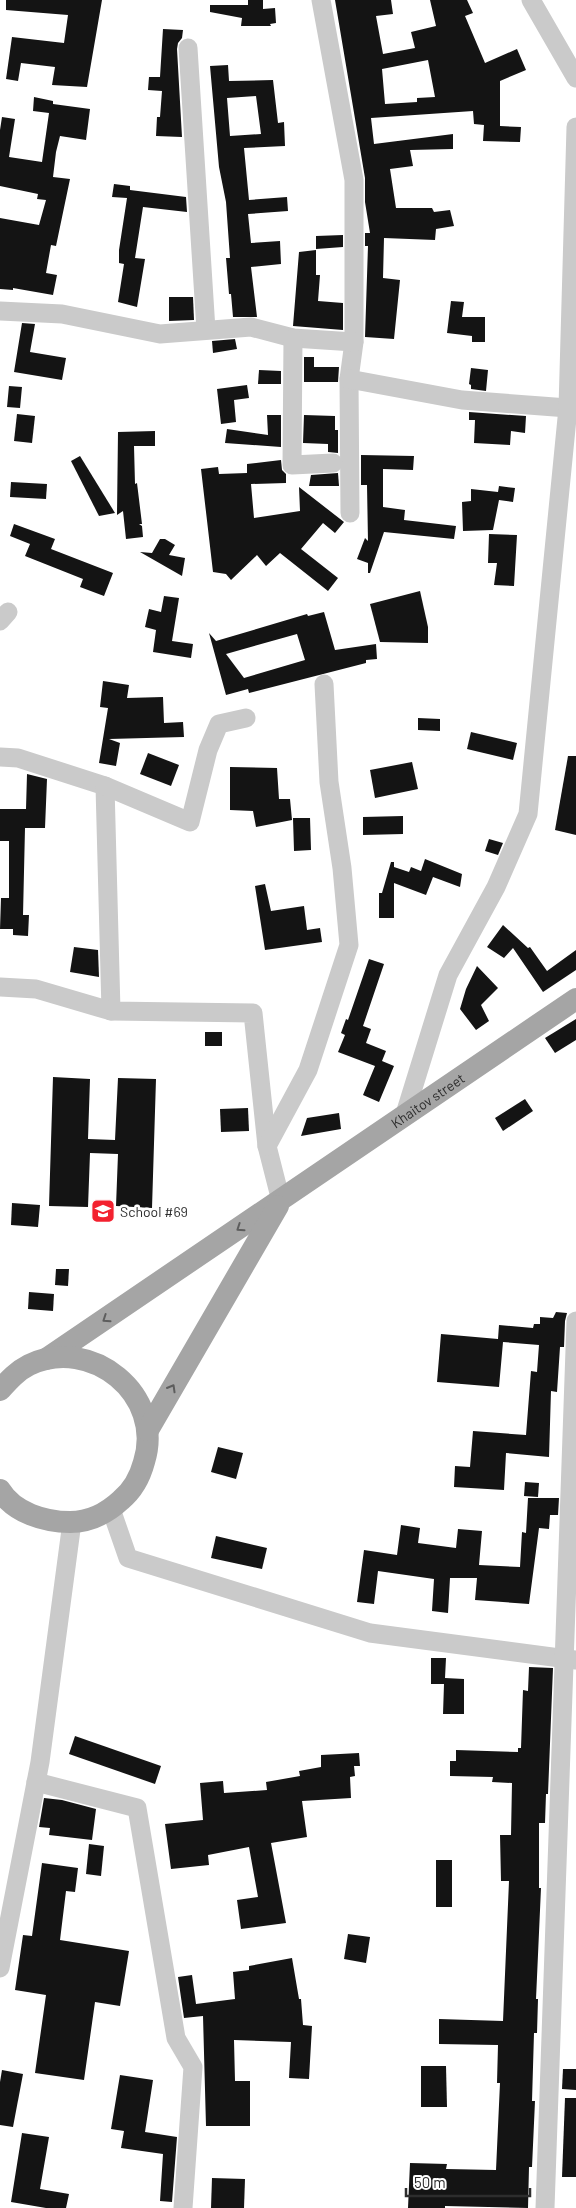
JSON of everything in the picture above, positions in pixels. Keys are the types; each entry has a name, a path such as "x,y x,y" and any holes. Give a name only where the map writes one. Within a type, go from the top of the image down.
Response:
{"main road":[{"name":"Khaitov street","path":"46,1359 576,999"},
{"path":"148,1430 281,1201"},
{"path":"0,1490 4,1496 25,1512 61,1522 92,1518 111,1509 128,1494 140,1475 147,1453 148,1430 140,1404 124,1381 101,1365 74,1357 46,1359 29,1365 4,1381"},
{"path":"0,1505 61,1522"}],"street":[{"path":"321,0 354,180 354,342 349,379 350,513"},
{"path":"531,0 576,78"},
{"path":"188,48 206,330"},
{"path":"405,1114 448,975 496,887 528,814 568,408 576,128"},
{"path":"0,311 62,314 160,334 251,327 293,338 354,342"},
{"path":"293,338 292,465 333,464"},
{"path":"349,379 462,400 568,408"},
{"path":"267,1146 308,1070 349,945 342,868 329,782 324,684"},
{"path":"0,757 18,758 105,786 190,822 208,750 219,724 246,718"},
{"path":"105,786 111,1011"},
{"path":"0,987 36,989 111,1011 253,1013 267,1146 281,1201"},
{"path":"545,2208 571,1660 576,1321"},
{"path":"111,1509 128,1558 370,1633 571,1660"},
{"path":"0,1968 36,1782 61,1522"},
{"path":"36,1782 137,1808 176,2038 193,2067 183,2208"}],"building":[{"path":"6,0 102,0 87,87 52,85 55,67 21,63 18,81 6,79 12,37 64,43 68,15 6,10"},
{"path":"248,0 263,0 263,9 275,8 276,23 270,24 271,26 241,26 242,18 210,12 210,5 248,5"},
{"path":"335,0 391,0 393,14 376,16 383,54 415,48 411,32 436,26 430,0 467,0 473,13 465,16 485,63 517,49 526,70 500,81 500,126 521,127 520,142 483,141 484,125 474,124 473,111 371,118 374,144 453,134 453,149 410,150 413,166 390,169 396,208 432,208 434,212 450,210 454,226 436,229 435,240 384,238 383,278 400,280 394,339 365,337 368,246 365,246 365,233 370,233 365,202 365,178","holes":["428,60 435,97 417,98 417,102 385,104 382,69"]},
{"path":"163,29 183,30 177,49 182,137 156,136 157,117 160,117 162,91 148,90 149,77 160,77"},
{"path":"228,65 229,81 273,80 278,123 284,122 285,146 244,148 249,200 287,197 288,211 248,214 251,243 280,241 281,264 251,267 257,317 233,317 226,258 230,258 226,202 219,167 210,66","holes":["256,96 261,134 230,136 227,98"]},
{"path":"34,97 53,101 53,104 90,109 86,140 60,136 56,152 53,177 70,179 56,246 51,245 46,273 57,275 53,295 13,288 13,290 0,289 0,218 39,225 46,200 37,199 38,194 0,186 0,130 2,117 15,119 9,157 42,162 49,113 33,111"},
{"path":"114,184 130,186 130,190 186,197 187,212 143,207 135,258 145,259 137,307 118,302 124,264 119,263 119,250 127,198 112,197"},
{"path":"343,235 343,247 316,249 316,236"},
{"path":"316,250 316,275 320,275 318,301 343,303 343,330 293,326 299,252"},
{"path":"169,297 193,297 194,320 169,321"},
{"path":"451,301 464,302 462,317 485,317 485,342 472,342 472,336 447,333"},
{"path":"22,323 35,324 30,352 66,358 62,380 14,372"},
{"path":"235,339 237,349 213,353 212,341"},
{"path":"304,357 314,357 314,367 339,367 338,382 304,382"},
{"path":"471,368 488,370 486,391 471,389 469,384"},
{"path":"259,370 281,371 281,384 258,384"},
{"path":"247,385 249,398 234,400 236,422 221,424 217,389"},
{"path":"9,386 22,387 20,408 7,407"},
{"path":"469,412 526,416 525,433 511,431 510,445 474,443 475,420 469,420"},
{"path":"17,414 35,416 32,443 14,441"},
{"path":"267,415 281,415 281,447 225,443 227,429 268,435"},
{"path":"304,415 335,416 335,430 338,430 338,453 328,452 328,444 303,443"},
{"path":"155,431 155,446 134,446 135,484 137,483 142,524 139,524 142,526 143,537 126,539 123,511 117,515 118,432"},
{"path":"361,455 414,456 413,470 383,469 383,507 405,510 404,520 456,526 454,539 384,532 370,573 368,573 368,563 357,559 365,538 368,541 367,485 361,485"},
{"path":"80,456 115,513 99,516 71,461"},
{"path":"281,460 282,470 286,474 286,483 251,484 254,518 300,511 299,487 344,522 335,533 323,523 301,549 338,578 328,591 280,553 266,566 257,555 231,580 226,574 213,572 201,469 218,467 219,474 247,473 247,464"},
{"path":"338,473 339,486 309,486 311,475"},
{"path":"11,482 47,484 46,499 10,497"},
{"path":"499,486 515,488 513,502 499,500 493,530 463,531 462,502 471,501 471,489 498,492"},
{"path":"14,524 55,539 51,549 113,573 104,596 80,587 83,579 25,556 30,544 10,536"},
{"path":"489,534 517,535 514,586 494,585 497,563 488,563"},
{"path":"160,539 165,539 175,545 169,555 185,558 182,576 140,552 152,553"},
{"path":"420,591 428,627 428,643 380,642 370,604"},
{"path":"164,596 179,598 172,641 193,644 191,658 153,652 156,630 145,627 149,609 161,612"},
{"path":"324,612 335,650 376,644 377,659 366,660 366,663 249,693 248,689 226,695 209,633 216,641 307,614 308,616","holes":["297,634 305,660 244,678 226,654"]},
{"path":"103,681 129,685 127,698 163,697 164,723 183,722 184,737 109,739 120,743 116,766 99,763 108,708 100,707"},
{"path":"418,718 440,719 440,731 418,730"},
{"path":"471,732 517,743 513,760 467,749"},
{"path":"148,753 179,765 171,786 140,774"},
{"path":"568,756 576,756 576,835 555,830"},
{"path":"412,762 418,789 375,798 370,770"},
{"path":"230,767 277,768 279,799 290,799 292,820 256,827 253,811 230,810"},
{"path":"27,774 47,779 45,828 25,828 23,915 29,915 28,936 13,935 13,929 0,929 1,898 9,898 9,841 0,841 0,809 26,809"},
{"path":"403,816 403,834 363,835 363,817"},
{"path":"293,818 310,818 311,850 294,851"},
{"path":"489,839 503,843 498,855 485,851"},
{"path":"425,859 462,874 460,887 433,877 426,895 394,883 394,918 379,918 379,893 382,893 391,862 394,862 394,867 409,872 411,867 421,871"},
{"path":"265,884 271,911 304,906 307,930 320,928 322,942 265,950 255,886"},
{"path":"503,925 528,948 530,947 547,971 576,950 576,970 543,992 513,948 504,958 487,947"},
{"path":"74,947 98,950 99,977 70,972"},
{"path":"369,959 384,964 363,1026 371,1029 366,1043 386,1051 382,1061 394,1066 379,1102 363,1095 375,1066 338,1052 345,1035 341,1033 346,1019 348,1020"},
{"path":"477,966 498,988 481,1005 489,1021 476,1030 460,1009 466,989"},
{"path":"576,1019 576,1040 555,1053 545,1038"},
{"path":"205,1032 222,1032 222,1046 205,1046"},
{"path":"53,1077 90,1079 88,1139 115,1140 118,1078 156,1079 152,1208 116,1206 118,1154 90,1153 88,1207 49,1206"},
{"path":"525,1099 533,1111 503,1131 495,1118"},
{"path":"248,1108 249,1131 221,1132 220,1109"},
{"path":"339,1113 341,1129 301,1136 307,1118"},
{"path":"12,1203 40,1205 38,1227 11,1225"},
{"path":"56,1269 69,1269 68,1286 55,1285"},
{"path":"29,1292 54,1294 53,1311 28,1309"},
{"path":"556,1312 567,1313 564,1347 560,1347 557,1392 551,1391 549,1457 506,1453 504,1490 454,1487 455,1466 470,1467 473,1431 526,1435 531,1371 537,1372 539,1345 503,1342 499,1387 437,1382 441,1334 498,1339 499,1325 533,1328 534,1324 540,1324 540,1317 553,1318"},
{"path":"218,1447 243,1453 236,1479 211,1472"},
{"path":"525,1482 539,1483 538,1497 524,1496"},
{"path":"528,1498 559,1498 558,1515 550,1515 549,1529 539,1528 529,1604 475,1600 477,1578 450,1578 448,1613 432,1611 434,1579 378,1571 374,1604 357,1602 364,1550 397,1555 401,1525 420,1528 418,1543 456,1548 458,1529 482,1531 479,1565 520,1567 522,1532 526,1533"},
{"path":"216,1536 267,1548 262,1569 211,1558"},
{"path":"431,1658 446,1658 445,1678 464,1679 464,1714 443,1714 444,1684 431,1684"},
{"path":"529,1667 553,1668 548,1794 546,1794 545,1823 539,1823 539,1888 541,1888 536,1999 538,1999 537,2033 534,2033 532,2101 535,2101 532,2167 529,2167 528,2208 445,2206 445,2208 408,2208 410,2163 447,2164 446,2169 496,2170 500,2083 497,2083 498,2045 439,2044 439,2019 503,2021 509,1881 501,1881 500,1835 511,1835 512,1783 492,1782 493,1777 450,1776 450,1761 456,1761 456,1750 518,1752 518,1748 521,1748 523,1690 528,1691"},
{"path":"75,1736 161,1766 155,1784 69,1754"},
{"path":"359,1753 360,1766 354,1766 355,1776 350,1777 351,1798 302,1801 307,1837 271,1843 286,1923 241,1929 237,1900 258,1897 249,1847 208,1855 209,1865 171,1869 165,1824 203,1820 200,1783 223,1781 224,1793 267,1790 266,1782 300,1776 299,1771 321,1767 321,1755"},
{"path":"44,1798 62,1800 96,1809 92,1840 49,1835 50,1828 39,1827"},
{"path":"89,1844 104,1846 101,1876 86,1874"},
{"path":"436,1860 452,1860 452,1907 436,1907"},
{"path":"42,1863 78,1868 75,1892 66,1891 60,1940 129,1951 120,2006 95,2002 84,2080 35,2073 46,1995 15,1990 23,1935 32,1936"},
{"path":"348,1934 370,1937 366,1963 344,1959"},
{"path":"292,1958 299,1999 301,1999 303,2025 312,2026 309,2079 289,2078 291,2042 234,2040 235,2081 250,2081 250,2126 206,2126 203,2016 184,2018 178,1977 192,1975 196,2004 235,1999 233,1972 249,1970 249,1966"},
{"path":"421,2066 446,2066 447,2107 421,2107"},
{"path":"563,2069 576,2069 576,2090 562,2089"},
{"path":"2,2070 23,2074 13,2127 0,2125 0,2082"},
{"path":"120,2075 153,2080 145,2132 177,2137 172,2202 160,2201 163,2154 121,2148 124,2131 111,2129"},
{"path":"565,2098 576,2098 576,2177 562,2177"},
{"path":"22,2133 49,2137 40,2189 69,2194 66,2208 46,2208 11,2202"},
{"path":"212,2178 245,2179 244,2208 211,2208"}],"place":[{"name":"School #69","path":"103,1211"}]}
